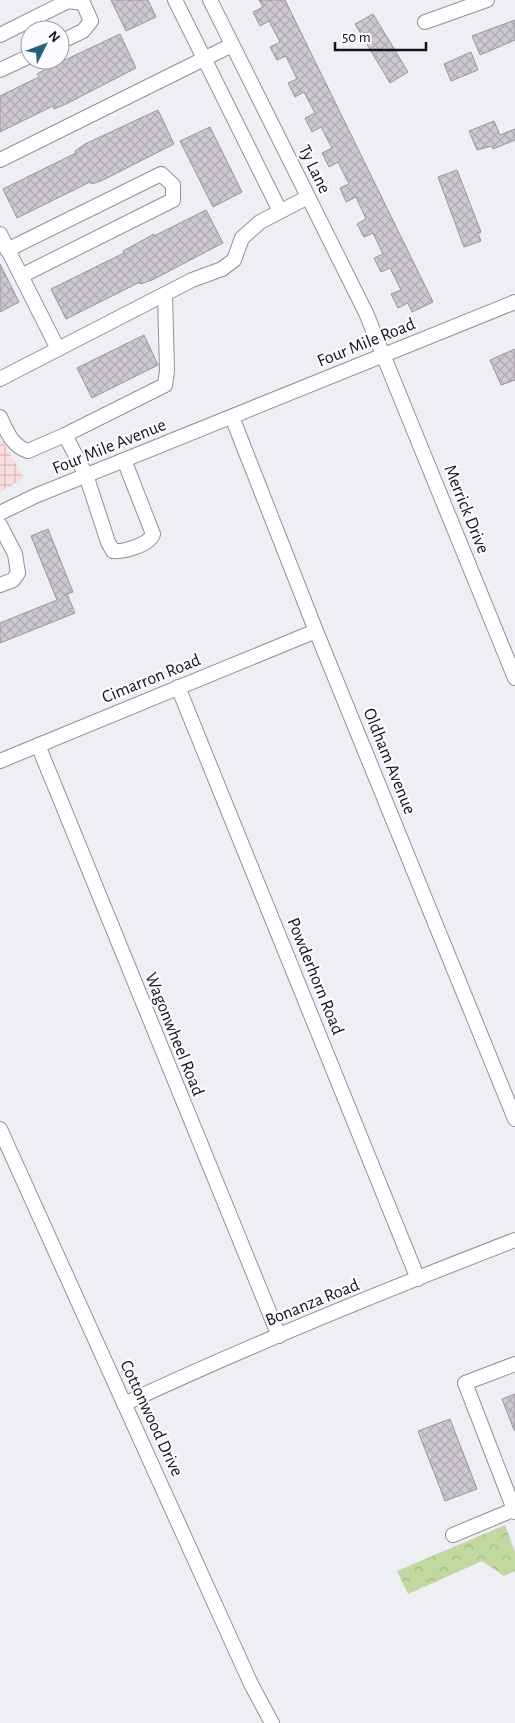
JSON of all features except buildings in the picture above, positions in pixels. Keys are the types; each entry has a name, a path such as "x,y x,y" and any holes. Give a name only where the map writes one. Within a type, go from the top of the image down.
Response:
{"street":[{"path":"175,0 280,211"},
{"name":"Ty Lane","path":"210,0 366,313 384,355"},
{"path":"425,22 487,0"},
{"path":"30,20 68,2 83,4 91,21 82,31 70,37"},
{"path":"0,34 20,25"},
{"path":"0,160 232,45"},
{"path":"0,70 20,61"},
{"path":"8,250 161,174 173,185 173,200 21,276"},
{"path":"0,379 166,294 222,268 234,260 242,238 260,222 308,198"},
{"path":"0,234 58,349"},
{"path":"0,417 11,439 19,448 28,451 65,435 164,385 167,372 166,294"},
{"name":"Four Mile Road","path":"232,417 515,302"},
{"name":"Merrick Drive","path":"384,355 515,678"},
{"name":"Four Mile Avenue","path":"0,513 35,496 232,417"},
{"name":"Oldham Avenue","path":"232,417 316,631 515,1119"},
{"path":"65,435 86,475 108,542 113,551 119,552 148,541 153,534 124,460"},
{"path":"0,525 15,554 18,573 13,580 0,584"},
{"name":"Cimarron Road","path":"0,761 316,631"},
{"name":"Powderhorn Road","path":"178,687 418,1279"},
{"name":"Wagonwheel Road","path":"38,745 279,1336"},
{"name":"Cottonwood Drive","path":"0,1129 251,1684 272,1723"},
{"name":"Bonanza Road","path":"124,1404 188,1374 515,1240"},
{"path":"453,1535 514,1511 465,1383 515,1364"}],"shaded area":[{"path":"0,437 24,478 0,492"}],"green space":[{"path":"505,1525 515,1552 515,1571 504,1576 482,1561 408,1594 397,1571"}]}
